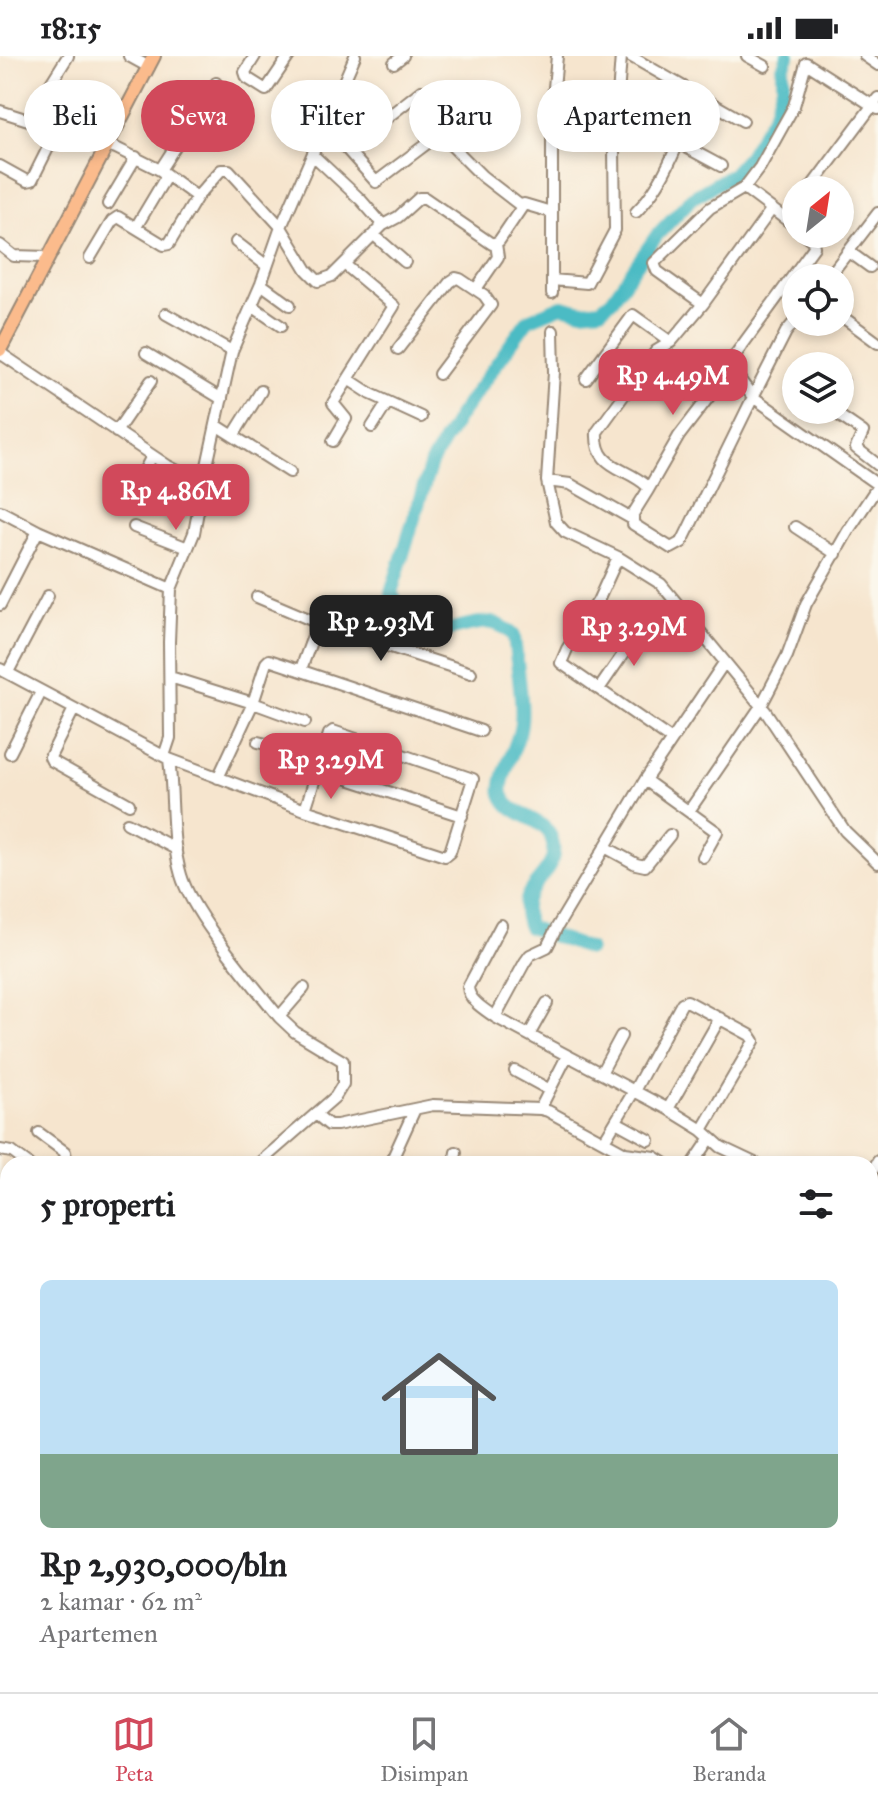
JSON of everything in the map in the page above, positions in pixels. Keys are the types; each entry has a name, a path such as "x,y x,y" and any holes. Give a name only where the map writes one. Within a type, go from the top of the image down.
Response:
{"main road":[{"path":"125,112 151,62"},
{"path":"0,352 5,330 104,152"}],"street":[{"path":"53,80 68,56"},
{"path":"129,56 151,62"},
{"path":"255,56 245,72 247,78 266,90 289,56"},
{"path":"345,80 355,56"},
{"path":"552,293 552,109 557,56"},
{"path":"619,80 621,56"},
{"path":"630,56 743,121"},
{"path":"747,56 765,66"},
{"path":"865,56 878,65"},
{"path":"703,304 657,271 654,263 710,208 744,188 768,155 794,106 808,59 876,104 820,176"},
{"path":"393,114 409,101"},
{"path":"0,111 24,119"},
{"path":"349,152 376,182 437,136 442,136 482,176 521,206"},
{"path":"0,166 27,181 32,180 46,152"},
{"path":"125,152 197,197"},
{"path":"136,227 175,152"},
{"path":"268,1156 335,1097 343,1084 343,1061 295,1032 279,1017 194,904 182,878 166,758 170,738 171,589 194,533 232,351 314,152"},
{"path":"552,280 587,283 615,230 614,152"},
{"path":"636,212 646,202 674,152"},
{"path":"695,152 721,166"},
{"path":"313,155 383,225"},
{"path":"108,204 136,157"},
{"path":"90,258 114,218 122,218 167,245 197,197 225,168 281,227 307,270 318,281 332,276 383,225 422,197 488,242 496,244"},
{"path":"744,188 782,217"},
{"path":"476,289 498,257 496,244 521,206 527,203 551,212"},
{"path":"648,490 643,482 602,458 596,443 597,432 656,351 671,342 703,304 771,210"},
{"path":"838,264 878,213"},
{"path":"374,235 405,262"},
{"path":"236,242 267,266"},
{"path":"0,245 14,256 48,257"},
{"path":"689,811 761,706 787,656 806,604 878,486 753,397 731,368 730,362 813,248"},
{"path":"848,251 870,267"},
{"path":"333,441 346,419 333,403 394,306 344,264"},
{"path":"398,349 453,279 460,279 476,289 491,305 439,374"},
{"path":"261,284 290,305"},
{"path":"252,306 281,326"},
{"path":"166,314 232,351"},
{"path":"586,379 633,315 671,342"},
{"path":"854,325 878,343"},
{"path":"553,331 554,384 547,481 556,522 562,529 618,557 661,584 761,706 845,831 878,863"},
{"path":"547,481 570,484 632,519 635,526 671,548 680,544 784,336"},
{"path":"0,352 152,456 203,484"},
{"path":"146,353 222,399"},
{"path":"632,519 679,436 731,368"},
{"path":"348,379 421,417"},
{"path":"116,432 151,381"},
{"path":"233,436 261,391"},
{"path":"372,427 388,402"},
{"path":"851,424 863,432 856,448 878,465"},
{"path":"216,425 290,472"},
{"path":"132,494 152,456"},
{"path":"0,511 38,531 171,589"},
{"path":"134,527 188,548"},
{"path":"795,527 836,554"},
{"path":"0,605 38,531"},
{"path":"618,557 598,601 561,663 672,740"},
{"path":"48,596 4,671 166,758 305,810 445,856 450,852 473,784 472,777 337,732 329,734 305,810"},
{"path":"257,597 323,625 471,673"},
{"path":"301,669 316,628 323,625"},
{"path":"599,689 641,628"},
{"path":"218,778 253,703 268,661 301,669 481,731"},
{"path":"495,1017 530,955 544,949 552,938 645,780 724,663"},
{"path":"170,677 305,722"},
{"path":"10,753 41,692"},
{"path":"74,709 50,757 52,761 129,804"},
{"path":"258,742 270,745 302,764 462,816"},
{"path":"645,780 718,833 703,857"},
{"path":"127,823 176,849"},
{"path":"605,847 645,866 670,835"},
{"path":"501,925 468,987 468,994 474,1001 495,1017 668,1109 743,1156"},
{"path":"279,1017 304,988"},
{"path":"604,1141 682,1003 687,1001 750,1035 754,1041 697,1156"},
{"path":"529,1035 547,1003"},
{"path":"668,1109 720,1018"},
{"path":"601,1073 621,1036"},
{"path":"540,1109 567,1056"},
{"path":"515,1071 548,1089"},
{"path":"317,1115 329,1125 337,1125 433,1105 540,1109 625,1153 648,1156"},
{"path":"394,1156 415,1109"},
{"path":"616,1122 649,1140"},
{"path":"39,1133 65,1152 66,1156"},
{"path":"455,1156 456,1152"}],"waterway":[{"path":"589,949 529,927 525,912 530,891 549,866 553,844 545,828 513,809 502,794 503,780 521,719 514,636 494,623 485,622 443,630 425,628 408,616 391,593 431,463 459,416 528,320 562,306 582,311 601,309 612,300 657,235 692,198 733,174 749,156 774,115 788,56"}]}
